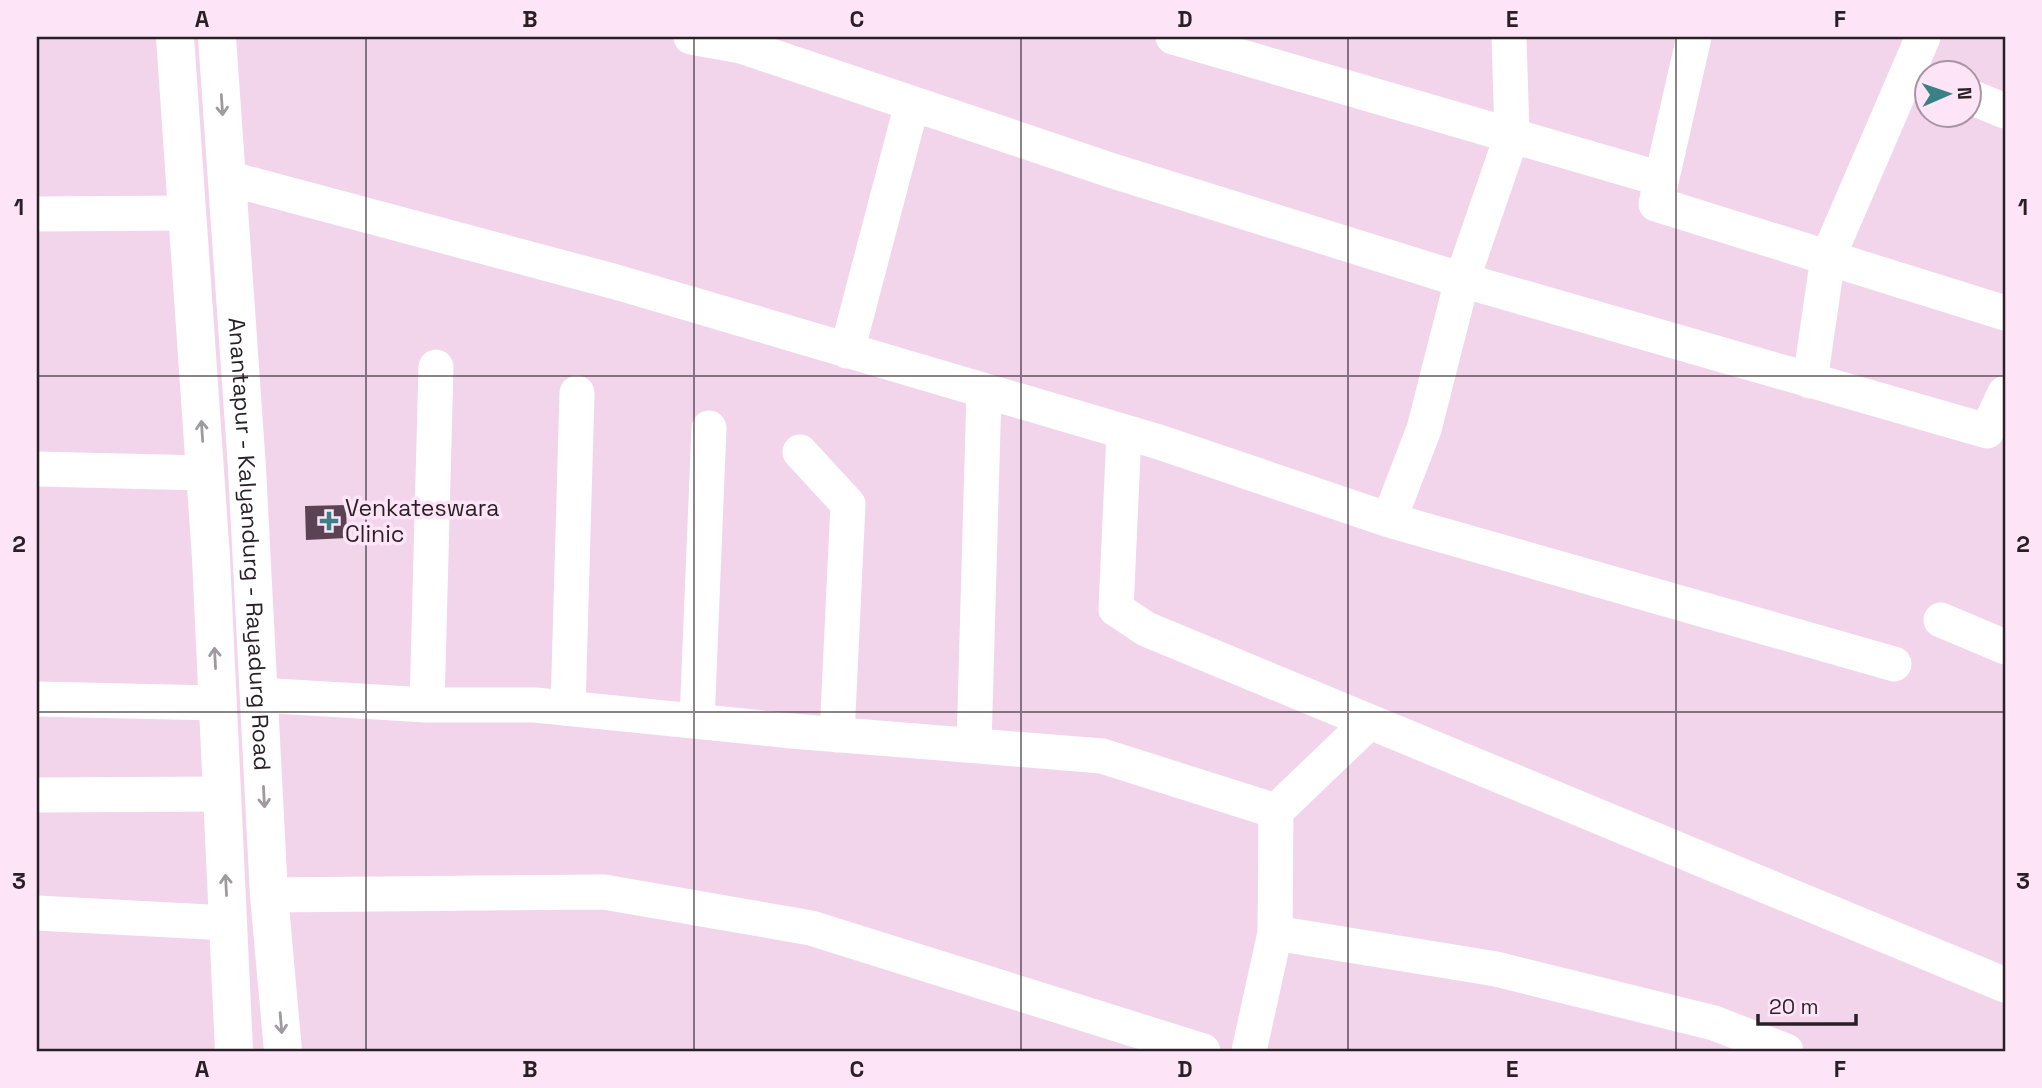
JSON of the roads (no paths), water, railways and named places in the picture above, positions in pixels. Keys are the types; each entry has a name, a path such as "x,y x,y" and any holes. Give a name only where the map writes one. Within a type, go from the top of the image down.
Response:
{"highway":[{"name":"Anantapur - Kalyandurg - Rayadurg Road","path":"175,37 205,473 234,1051"},
{"name":"Anantapur - Kalyandurg - Rayadurg Road","path":"217,37 247,468 269,895 284,1051"}],"street":[{"path":"691,37 743,41 912,104 1110,170 1462,280 1987,431 2005,393"},
{"path":"1173,37 1240,46 1512,135 1661,179"},
{"path":"1389,520 1424,429 1462,280 1512,135 1509,37"},
{"path":"1694,37 1656,204 2005,313"},
{"path":"1920,60 1923,37"},
{"path":"1810,381 1828,257 1912,87"},
{"path":"1982,101 2005,111"},
{"path":"847,351 912,104"},
{"path":"227,178 616,282 1159,442 1389,520 1894,664"},
{"path":"37,214 187,213"},
{"path":"427,705 436,367"},
{"path":"974,746 984,392"},
{"path":"568,708 577,393"},
{"path":"697,721 709,428"},
{"path":"1124,433 1116,609 1146,629 2005,985"},
{"path":"800,452 848,504 837,735"},
{"path":"37,469 205,473"},
{"path":"1941,620 2005,647"},
{"path":"258,695 427,705 535,705 837,735 1102,756 1276,811"},
{"path":"37,699 218,703"},
{"path":"1250,1051 1275,933 1276,811 1369,722"},
{"path":"37,795 222,794"},
{"path":"269,895 604,892 811,928 1203,1051"},
{"path":"37,913 228,923"},
{"path":"1275,933 1496,969 1714,1023 1786,1051"}],"place":[{"name":"Venkateswara Clinic","path":"329,521"}]}
